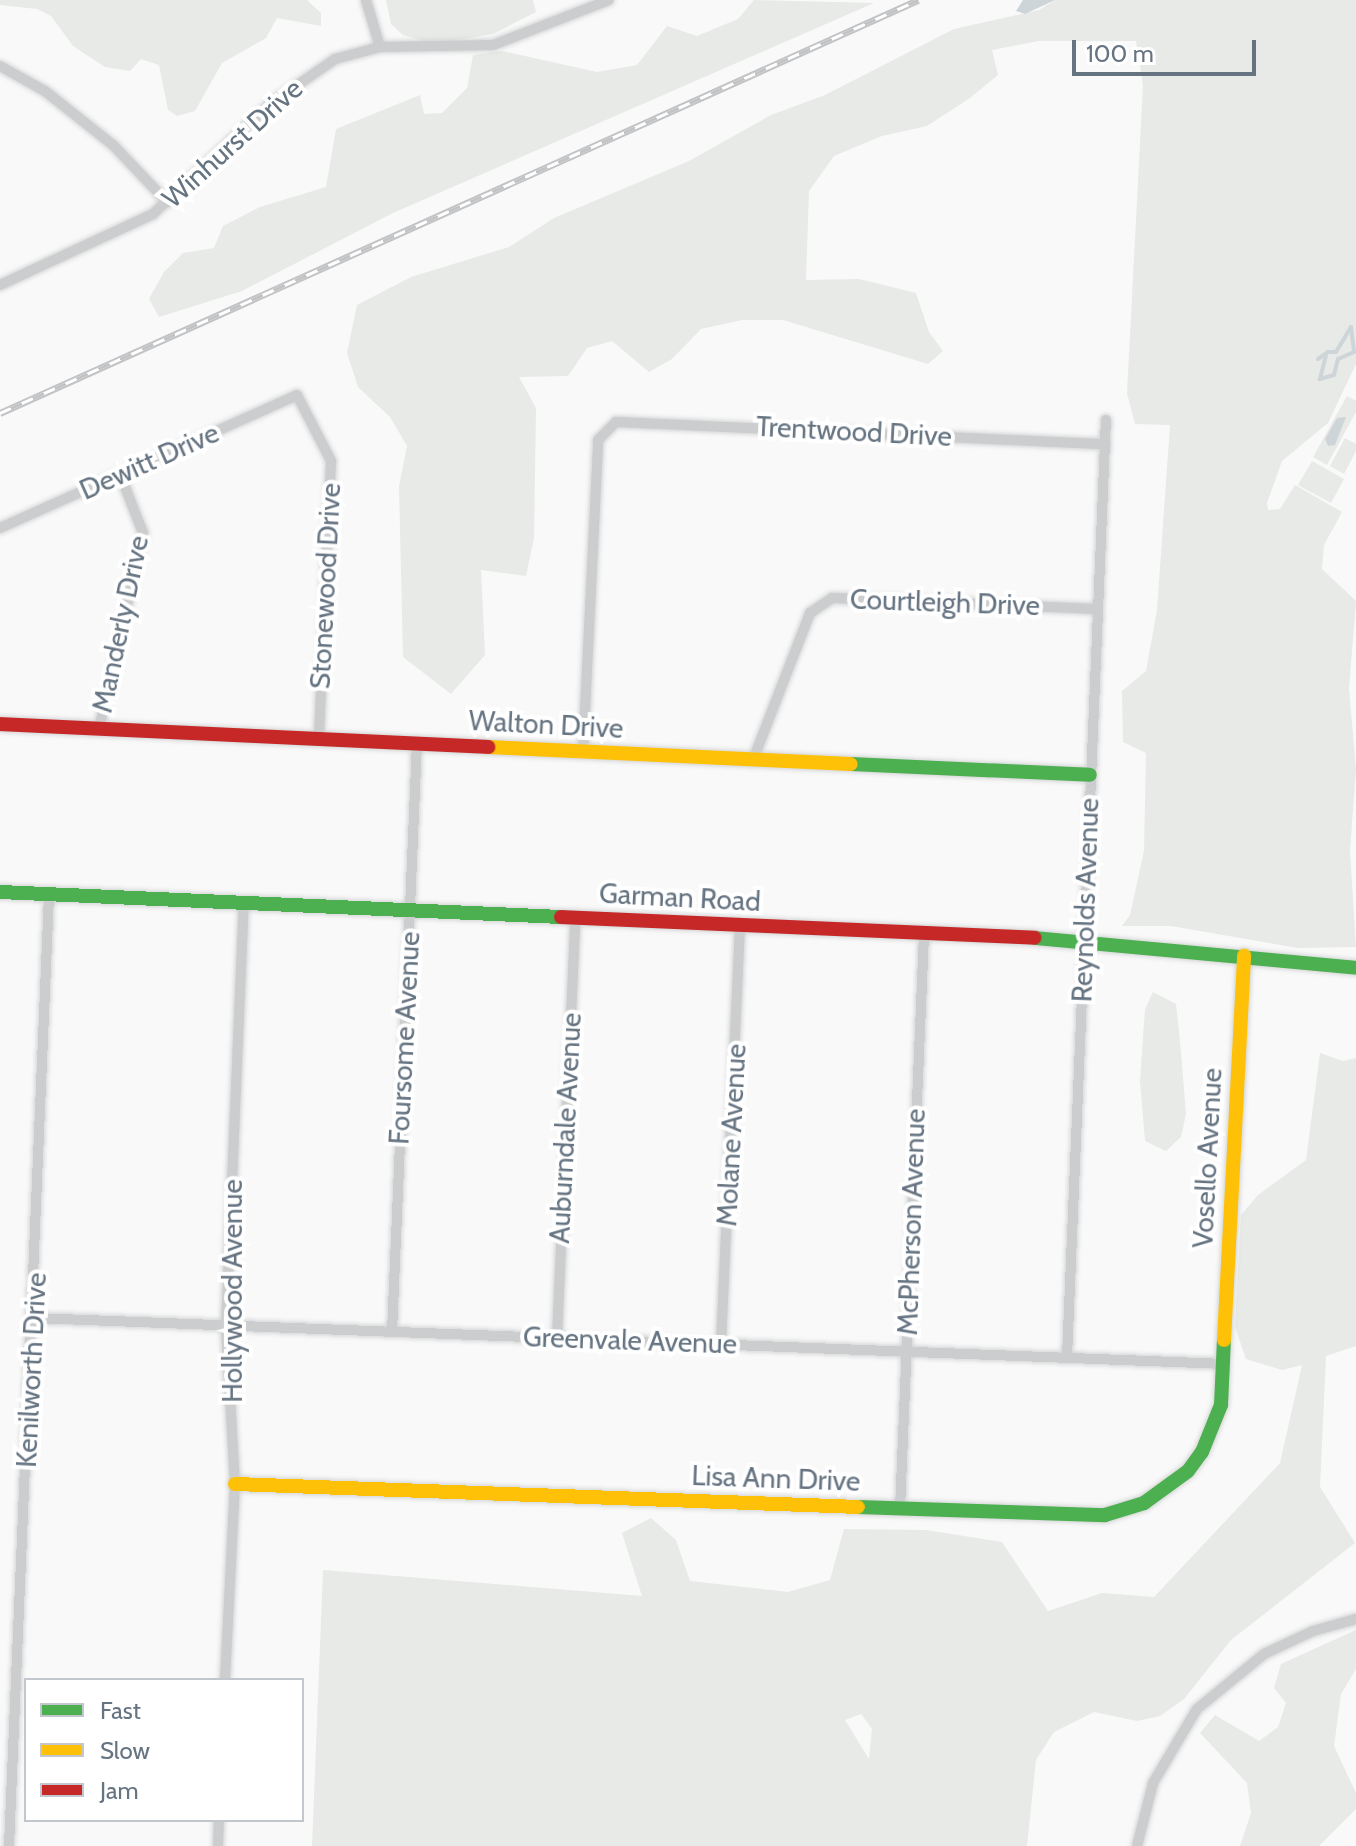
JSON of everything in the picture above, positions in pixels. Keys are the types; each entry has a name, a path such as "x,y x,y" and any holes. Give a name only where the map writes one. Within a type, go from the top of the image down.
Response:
{"street":[{"path":"366,0 380,47"},
{"name":"Winhurst Drive","path":"0,285 138,222 167,202 298,82 335,59 380,47 493,45 609,0"},
{"path":"0,66 45,91 113,145 167,202"},
{"name":"Dewitt Drive","path":"0,528 297,395"},
{"name":"Stonewood Drive","path":"297,395 331,461 319,738"},
{"name":"Reynolds Avenue","path":"1067,1357 1106,420"},
{"name":"Trentwood Drive","path":"583,752 598,440 605,429 629,421 1106,444"},
{"name":"Manderly Drive","path":"99,729 143,533 120,474"},
{"name":"Courtleigh Drive","path":"753,760 810,613 832,598 1098,609"},
{"name":"Walton Drive","path":"0,724 1090,775"},
{"name":"Foursome Avenue","path":"392,1332 417,744"},
{"name":"Garman Road","path":"0,892 1082,940 1356,968"},
{"name":"Kenilworth Drive","path":"9,1846 34,1318 49,894"},
{"name":"Hollywood Avenue","path":"225,1678 235,1484 226,1326 244,903"},
{"name":"Auburndale Avenue","path":"557,1338 575,919"},
{"name":"Molane Avenue","path":"721,1343 740,927"},
{"name":"McPherson Avenue","path":"900,1509 924,934"},
{"name":"Vosello Avenue","path":"1225,1364 1244,956"},
{"name":"Greenvale Avenue","path":"34,1318 1225,1364"},
{"name":"Lisa Ann Drive","path":"235,1484 1096,1516 1144,1503 1178,1480 1202,1452 1218,1415 1225,1364"},
{"path":"1137,1846 1153,1783 1197,1709 1264,1654 1313,1631 1356,1619"},
{"path":"218,1846 219,1822"}],"shaded area":[{"path":"0,0 307,0 321,13 321,26 277,18 266,38 222,63 195,111 177,116 168,110 159,65 141,59 130,71 105,67 73,46 51,16 37,9 0,5"},
{"path":"386,0 533,0 536,12 493,34 433,44 403,35 391,24"},
{"path":"754,0 874,3 393,213 242,291 159,317 149,299 164,272 183,253 214,248 223,226 260,207 326,187 336,129 420,95 424,114 442,113 467,88 473,55 502,51 597,72 637,65 667,26 697,36 738,19"},
{"path":"1023,0 1055,0 1025,14 1016,11"},
{"path":"1055,0 1356,0 1356,364 1328,423 1282,461 1267,503 1268,510 1280,509 1295,485 1342,512 1324,545 1322,569 1356,601 1349,689 1356,769 1350,851 1356,947 1298,948 1171,926 1122,926 1130,915 1144,851 1146,753 1123,742 1122,691 1146,671 1157,610 1170,425 1135,424 1127,393 1143,85 1136,41 1039,41 992,50 998,75 970,98 927,126 882,136 834,156 809,191 806,280 859,279 916,293 929,332 943,351 928,364 783,320 742,320 701,329 672,359 649,372 612,341 587,348 568,376 519,377 536,408 534,538 526,576 481,570 485,655 451,694 403,657 399,486 407,446 390,417 358,387 347,353 357,305 411,277 509,247 554,218 689,161 771,115 825,95 954,29 1039,10"},
{"path":"1347,396 1356,401 1356,412 1327,465 1313,457"},
{"path":"1346,417 1335,445 1328,446 1325,439 1337,418"},
{"path":"1345,438 1356,444 1356,451 1344,474 1330,466"},
{"path":"1312,461 1344,479 1331,503 1298,485"},
{"path":"1153,992 1176,1004 1186,1114 1181,1137 1166,1151 1145,1141 1140,1081 1145,1009"},
{"path":"1320,1053 1343,1061 1356,1058 1356,1346 1326,1356 1320,1487 1355,1543 1231,1640 1184,1699 1160,1716 1137,1721 1094,1712 1054,1732 1036,1760 1027,1846 312,1846 323,1570 642,1596 622,1533 651,1518 676,1540 690,1581 788,1592 830,1580 844,1529 926,1530 1002,1542 1048,1611 1102,1593 1154,1597 1280,1463 1302,1365 1282,1370 1246,1359 1235,1327 1241,1215 1258,1195 1306,1160","holes":["861,1714 872,1729 869,1759 845,1720"]},
{"path":"1356,1630 1356,1669 1341,1694 1334,1746 1356,1793 1356,1809 1319,1846 1240,1846 1251,1813 1247,1783 1200,1733 1215,1715 1259,1741 1278,1727 1286,1703 1274,1688 1281,1664"}],"waterway":[{"path":"1318,359 1328,352 1336,352 1351,327 1354,352 1338,359 1334,375 1320,379 1326,355"}],"railway":[{"path":"0,413 918,0"}],"traffic: fast":[{"path":"851,764 1090,775"},
{"path":"0,892 561,917"},
{"path":"1035,938 1356,968"},
{"path":"858,1507 1105,1515 1144,1503 1188,1471 1202,1452 1221,1405 1224,1340"}],"traffic: slow":[{"path":"488,747 851,764"},
{"path":"1224,1340 1244,956"},
{"path":"235,1484 858,1507"}],"traffic: jam":[{"path":"0,724 488,747"},
{"path":"561,917 1035,938"}]}
